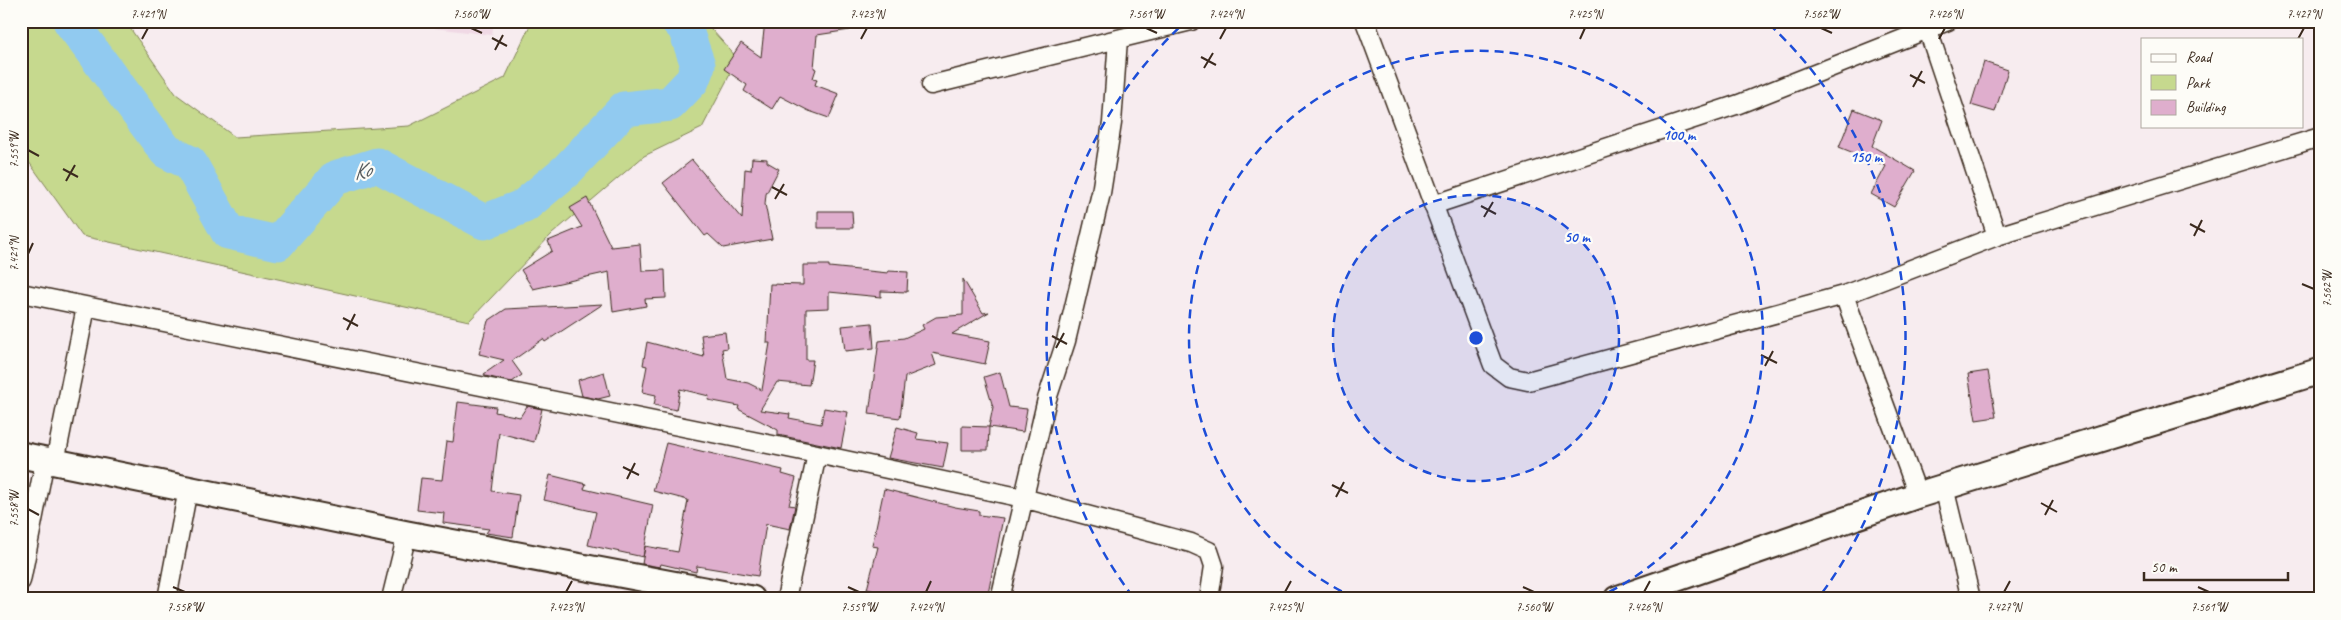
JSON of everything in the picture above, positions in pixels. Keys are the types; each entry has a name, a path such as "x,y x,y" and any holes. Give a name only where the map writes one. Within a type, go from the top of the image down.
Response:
{"main road":[{"path":"1617,599 1918,495 2320,371"},
{"path":"40,459 407,534 752,599"}],"street":[{"path":"931,85 1191,21"},
{"path":"1365,21 1493,365 1509,377 1528,381 1844,295 1997,236 2320,137"},
{"path":"1433,205 1739,104 1926,25 1948,21"},
{"path":"1926,25 1997,236"},
{"path":"1000,599 1047,399 1068,332 1102,193 1112,123 1118,39"},
{"path":"21,293 816,454 1023,498 1191,544 1209,551 1214,566 1209,599"},
{"path":"1844,295 1918,495"},
{"path":"21,581 40,459 86,307"},
{"path":"786,599 816,454"},
{"path":"1944,487 1971,599"},
{"path":"167,599 188,489"},
{"path":"391,599 407,534"}],"shaded area":[{"path":"376,21 494,21 492,35"}],"green space":[{"path":"21,21 125,21 176,94 235,137 409,126 505,78 532,21 704,21 738,59 702,128 644,156 552,234 469,321 82,236 21,151"}],"building":[{"path":"765,21 850,21 850,30 817,35 814,68 816,69 813,78 817,79 815,85 839,94 829,118 809,111 780,96 772,109 744,91 747,85 724,69 741,43 761,57"},
{"path":"1984,62 2008,70 1995,112 1971,105"},
{"path":"1854,109 1882,120 1872,146 1915,171 1894,207 1871,194 1886,166 1839,147"},
{"path":"752,158 767,159 767,162 779,169 766,194 765,204 772,239 723,248 708,234 705,236 663,183 692,160 742,219 745,169 751,170"},
{"path":"587,198 611,247 640,244 642,271 665,270 666,298 645,299 646,306 613,312 609,272 533,289 521,270 552,251 548,241 582,227 570,208"},
{"path":"818,211 852,211 853,228 818,228"},
{"path":"803,265 829,265 829,267 888,273 888,271 908,272 907,292 881,291 881,297 829,292 829,308 806,309 806,360 813,360 809,385 777,382 760,410 790,414 789,418 821,424 824,408 848,412 841,448 778,435 778,430 738,409 739,406 708,400 709,396 680,389 676,410 654,405 656,395 642,392 647,366 643,365 647,342 704,357 701,335 725,332 727,348 722,349 727,379 748,383 762,390 770,343 767,343 770,284 803,285"},
{"path":"963,279 983,313 989,312 952,334 990,341 985,364 932,353 936,365 905,377 900,418 869,414 879,341 904,338 924,329 922,325 936,317 963,315"},
{"path":"603,304 545,342 543,339 512,361 522,375 512,382 485,376 484,374 504,360 479,354 488,321 506,309"},
{"path":"872,323 874,348 845,351 842,326"},
{"path":"1988,371 1996,417 1976,420 1968,374"},
{"path":"604,372 610,396 598,399 582,396 578,380"},
{"path":"1000,372 1009,407 1027,409 1023,432 989,427 993,407 984,377"},
{"path":"458,402 496,407 495,412 520,417 527,406 542,409 534,442 499,433 492,491 519,495 513,537 486,533 489,529 443,523 444,513 417,510 421,478 442,480 447,441 453,442"},
{"path":"962,426 989,427 988,450 962,450"},
{"path":"897,427 918,433 916,439 948,443 943,468 888,458"},
{"path":"666,443 783,470 782,474 796,478 789,505 795,506 790,529 766,524 758,576 697,566 696,572 661,564 660,567 642,564 645,546 678,552 688,500 653,491"},
{"path":"550,475 586,484 584,489 653,505 643,557 588,545 596,512 544,500"},
{"path":"884,489 955,507 979,511 979,515 1003,518 987,599 908,599 867,589 878,547 872,546"}],"waterway":[{"name":"Ko","path":"70,21 166,151 190,163 228,232 278,243 335,178 377,165 484,222 524,206 567,170 624,109 670,104 692,81 698,65 685,28 678,21"}]}
